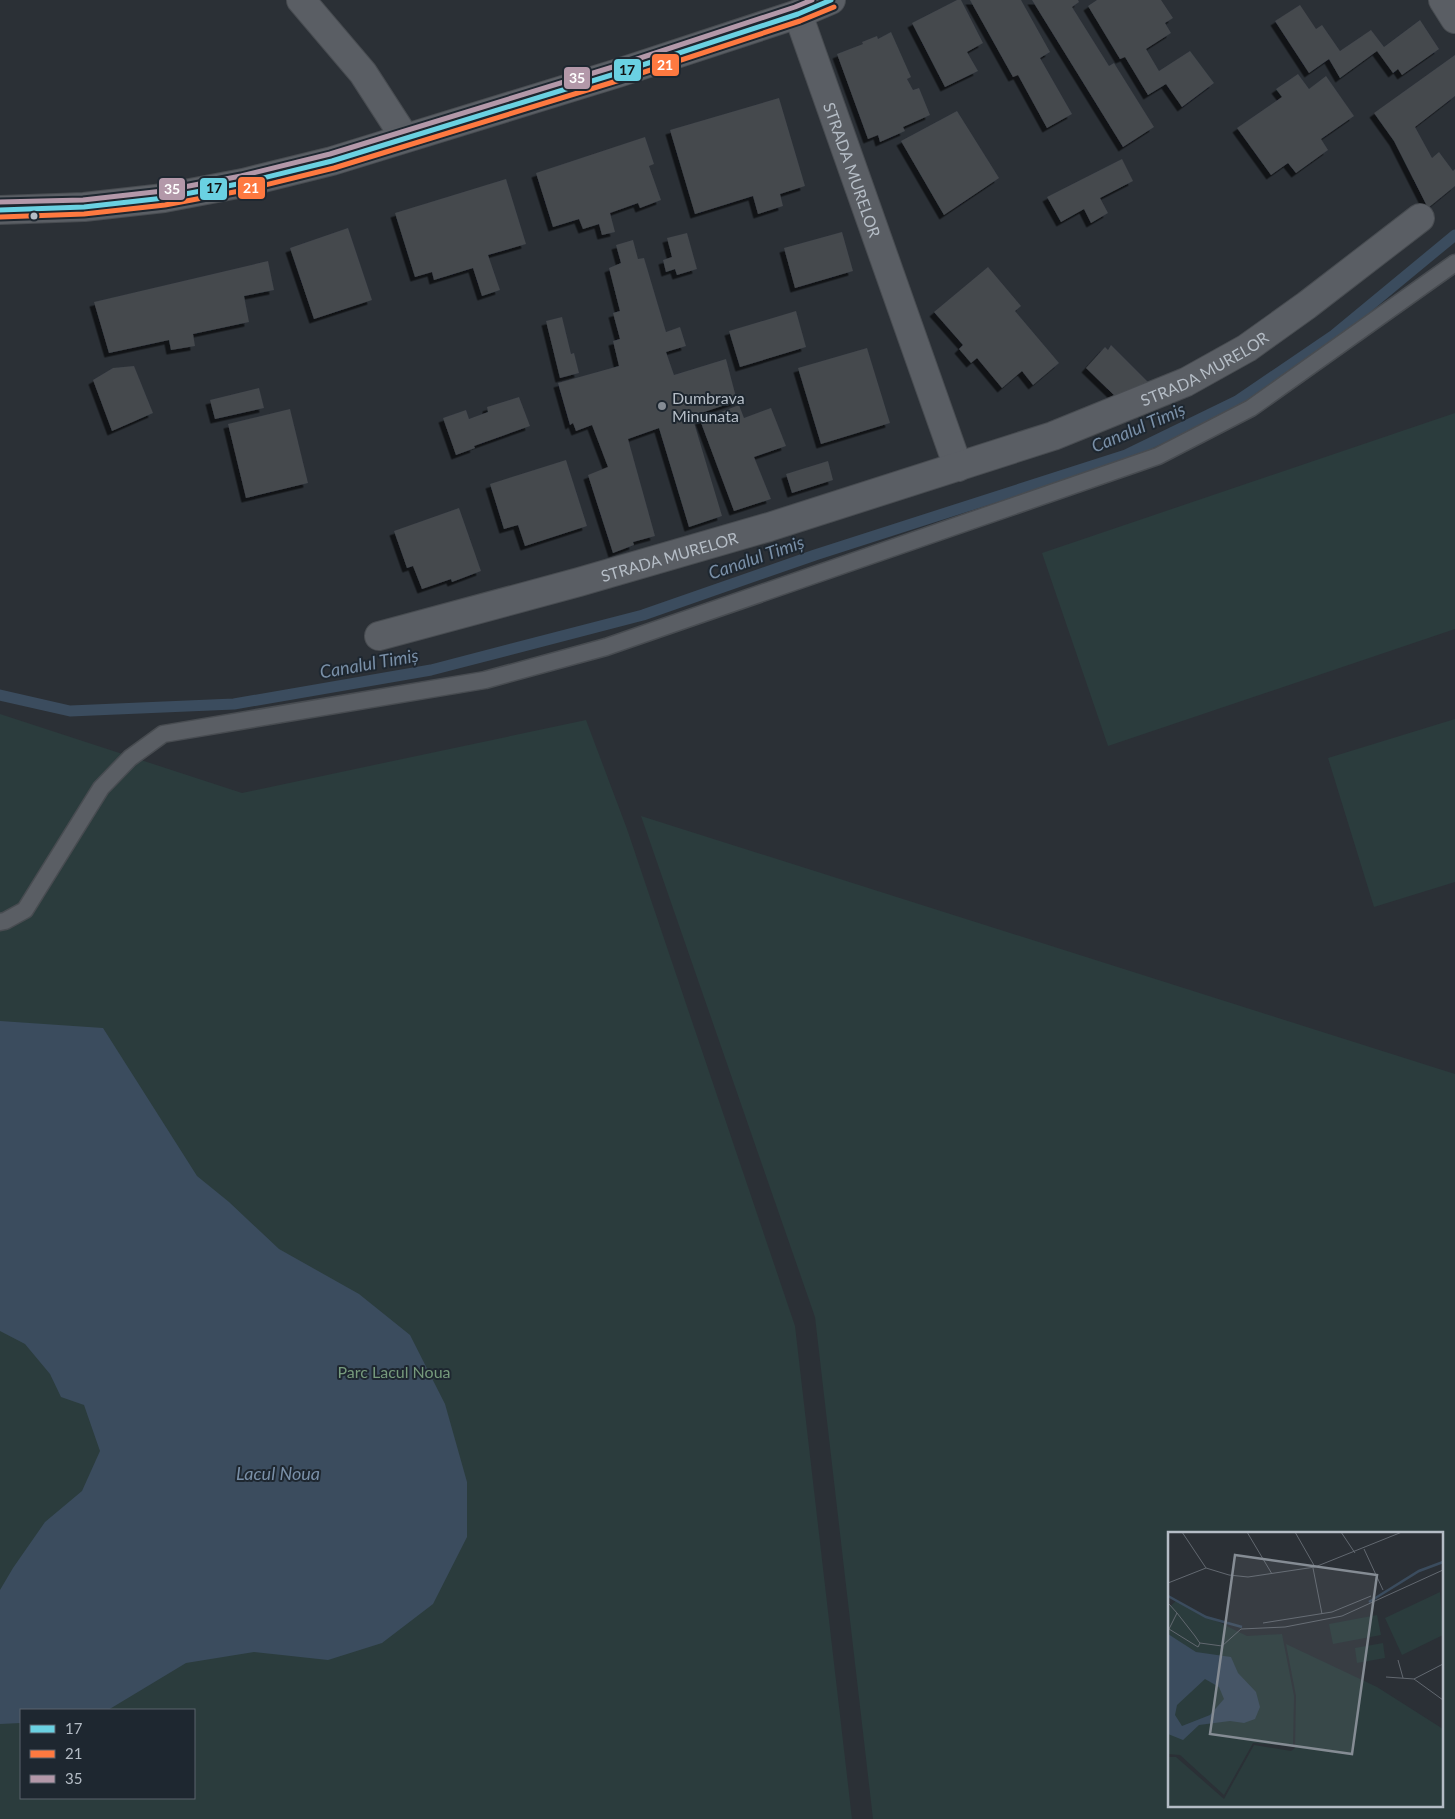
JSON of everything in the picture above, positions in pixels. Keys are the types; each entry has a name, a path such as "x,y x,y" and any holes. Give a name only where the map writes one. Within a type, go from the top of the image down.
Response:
{"street":[{"path":"301,0 363,73 405,138"},
{"path":"1443,0 1455,19"},
{"path":"0,210 84,207 164,198 243,183 332,161 618,73 817,5"},
{"name":"STRADA MURELOR","path":"817,5 958,467"},
{"name":"STRADA MURELOR","path":"379,636 636,566 769,527 1053,436 1186,382 1247,348 1307,305 1420,218"}],"lane":[{"path":"0,922 6,921 25,910 101,788 130,758 164,734 485,680 597,650 1158,456 1251,408 1455,263"}],"green space":[{"path":"1455,413 1455,629 1108,746 1042,553"},
{"name":"Parc Lacul Noua","path":"0,714 242,793 586,720 627,829 795,1326 852,1819 0,1819"},
{"path":"1455,719 1455,882 1374,907 1328,758"},
{"path":"641,816 1455,1074 1455,1819 873,1819 815,1317"}],"water":[{"name":"Lacul Noua","path":"0,1021 103,1028 197,1176 229,1202 279,1249 359,1294 410,1335 445,1404 467,1482 467,1537 433,1604 382,1643 328,1660 254,1652 186,1663 110,1709 20,1709 20,1723 0,1724 0,1590 45,1522 82,1491 100,1451 84,1405 61,1397 50,1374 25,1344 0,1331"}],"building":[{"path":"957,0 961,0 983,43 967,52 978,71 945,87 912,23"},
{"path":"970,0 1021,0 1050,52 1040,58 1072,114 1047,128 1018,75 1013,77"},
{"path":"1032,0 1078,0 1079,2 1072,7 1109,66 1114,63 1154,127 1123,147"},
{"path":"1097,0 1161,0 1173,18 1165,23 1171,33 1146,49 1159,71 1190,51 1214,83 1182,107 1166,84 1148,95 1125,57 1120,59 1088,6"},
{"path":"1300,5 1316,29 1322,25 1340,51 1371,30 1384,47 1420,20 1439,49 1402,75 1398,69 1393,73 1377,51 1340,78 1329,59 1309,73 1275,21"},
{"path":"891,32 911,77 907,79 913,90 919,88 930,115 903,127 905,131 880,142 878,135 868,139 837,54 863,44 862,42 877,36 878,39"},
{"path":"1455,55 1455,96 1415,127 1432,158 1439,152 1453,171 1455,169 1455,186 1428,208 1394,141 1374,113"},
{"path":"1298,74 1309,89 1326,76 1354,116 1321,139 1328,150 1296,173 1288,163 1271,175 1237,128 1282,97 1276,89"},
{"path":"779,98 805,186 780,194 783,206 758,214 753,196 695,214 670,130"},
{"path":"957,111 999,178 944,215 901,141"},
{"path":"645,137 654,164 649,166 661,200 640,208 638,203 610,213 615,232 602,235 599,224 583,229 579,219 553,227 536,173"},
{"path":"1122,159 1133,181 1100,198 1108,213 1091,223 1084,209 1061,222 1047,197"},
{"path":"506,179 526,244 488,255 500,290 482,296 473,268 434,280 432,272 415,277 395,213"},
{"path":"348,228 372,300 314,319 290,248"},
{"path":"842,232 853,271 795,288 784,248"},
{"path":"687,233 697,269 677,275 675,269 666,272 663,260 672,257 667,238"},
{"path":"633,240 638,259 644,258 666,332 680,327 686,346 666,352 674,375 726,359 737,401 692,416 722,516 689,527 659,428 628,439 655,536 633,542 634,545 613,553 588,475 608,467 592,425 576,431 573,423 570,425 558,383 619,366 613,341 620,339 613,313 620,311 609,268 621,263 616,245"},
{"path":"268,261 274,290 244,296 249,322 193,334 195,346 171,350 169,340 109,353 94,302"},
{"path":"988,267 1021,306 1015,311 1059,363 1033,385 1022,371 1002,388 977,358 971,363 959,349 963,345 934,312"},
{"path":"796,311 806,347 740,367 729,331"},
{"path":"562,317 571,354 574,353 579,373 560,378 546,321"},
{"path":"1111,345 1148,382 1117,398 1086,368 1105,347 1108,350"},
{"path":"867,348 890,423 821,444 798,368"},
{"path":"134,366 153,413 112,431 93,380 113,368"},
{"path":"259,388 264,408 215,419 210,400"},
{"path":"519,397 530,426 474,446 475,448 456,455 443,418 466,410 469,419 488,412 487,407"},
{"path":"739,405 744,418 771,408 786,446 754,457 771,499 734,511 700,420"},
{"path":"290,409 308,483 246,498 228,424"},
{"path":"566,460 587,526 525,546 518,525 504,529 490,484"},
{"path":"828,461 833,480 792,493 786,474"},
{"path":"459,508 481,571 452,582 451,579 422,589 413,566 407,568 394,531"}],"waterway":[{"name":"Canalul Timiș","path":"0,695 70,711 234,704 431,670 643,615 815,555 1126,455 1237,401 1334,335 1455,235"}],"transit line":[{"name":"35","path":"0,202 83,200 163,191 241,176 330,154 616,66 812,0"},
{"name":"17","path":"0,210 84,207 164,198 243,183 332,161 618,73 798,14 831,0"},
{"name":"21","path":"0,217 84,214 165,205 245,190 334,168 620,80 800,21 834,7"}],"place":[{"name":"Dumbrava Minunata","path":"662,406"}]}
